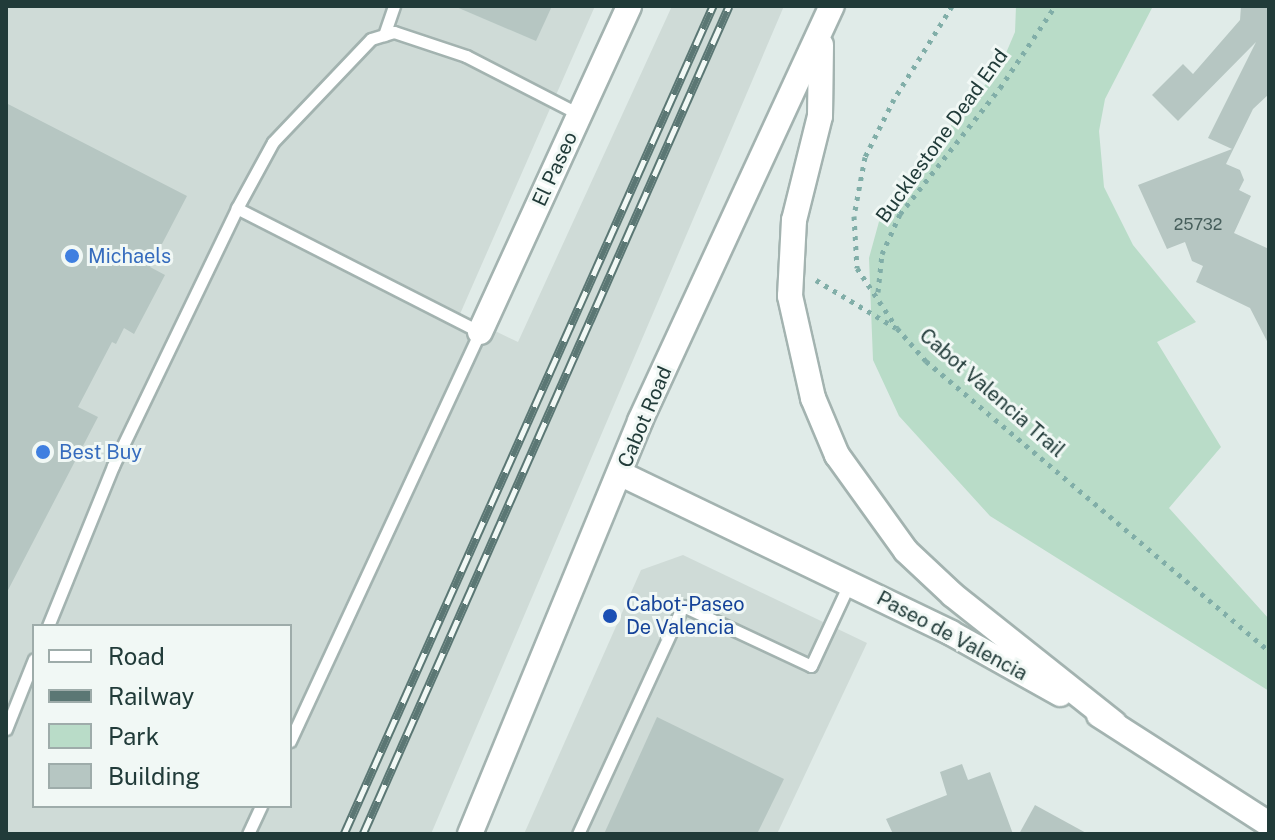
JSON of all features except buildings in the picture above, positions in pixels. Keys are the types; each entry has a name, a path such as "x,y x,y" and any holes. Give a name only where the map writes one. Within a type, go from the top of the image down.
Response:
{"main road":[{"name":"El Paseo","path":"480,332 629,6"},
{"name":"Cabot Road","path":"470,834 621,474 832,6"},
{"path":"821,33 820,116 794,220 790,296 813,398 837,455 864,498 906,551 953,595 1114,723"},
{"name":"Paseo de Valencia","path":"621,474 849,583 1114,723 1269,824"}],"lane":[{"path":"384,35 394,6"},
{"path":"49,624 113,466 237,208 273,142 371,39 394,32 466,56 580,114"},
{"path":"237,208 480,332 292,737"},
{"path":"578,834 683,606 811,666 849,583"},
{"path":"6,729 32,664"},
{"path":"248,834 260,808"}],"path":[{"name":"Cabot Valencia Trail","path":"952,6 894,99 856,189 857,268 878,293 897,328 966,397 1269,651"},
{"name":"Bucklestone Dead End","path":"878,293 882,254 900,214 970,120 1000,88 1055,6"},
{"path":"791,275 824,281 897,328"}],"shaded area":[{"path":"6,6 595,6 460,314 518,342 672,6 784,6 431,834 6,834"},
{"path":"683,555 867,643 777,834 524,834 641,570"}],"green space":[{"path":"1016,6 1153,6 1105,99 1099,131 1104,187 1133,245 1196,322 1157,342 1221,447 1169,508 1269,619 1269,691 990,516 899,416 873,360 869,258 883,207 1000,67 1015,32"}],"railway":[{"path":"344,834 713,6"},
{"path":"363,834 729,6"}],"place":[{"name":"Michaels","path":"72,256"},
{"name":"Best Buy","path":"43,452"},
{"name":"Cabot-Paseo De Valencia","path":"610,616"}]}
